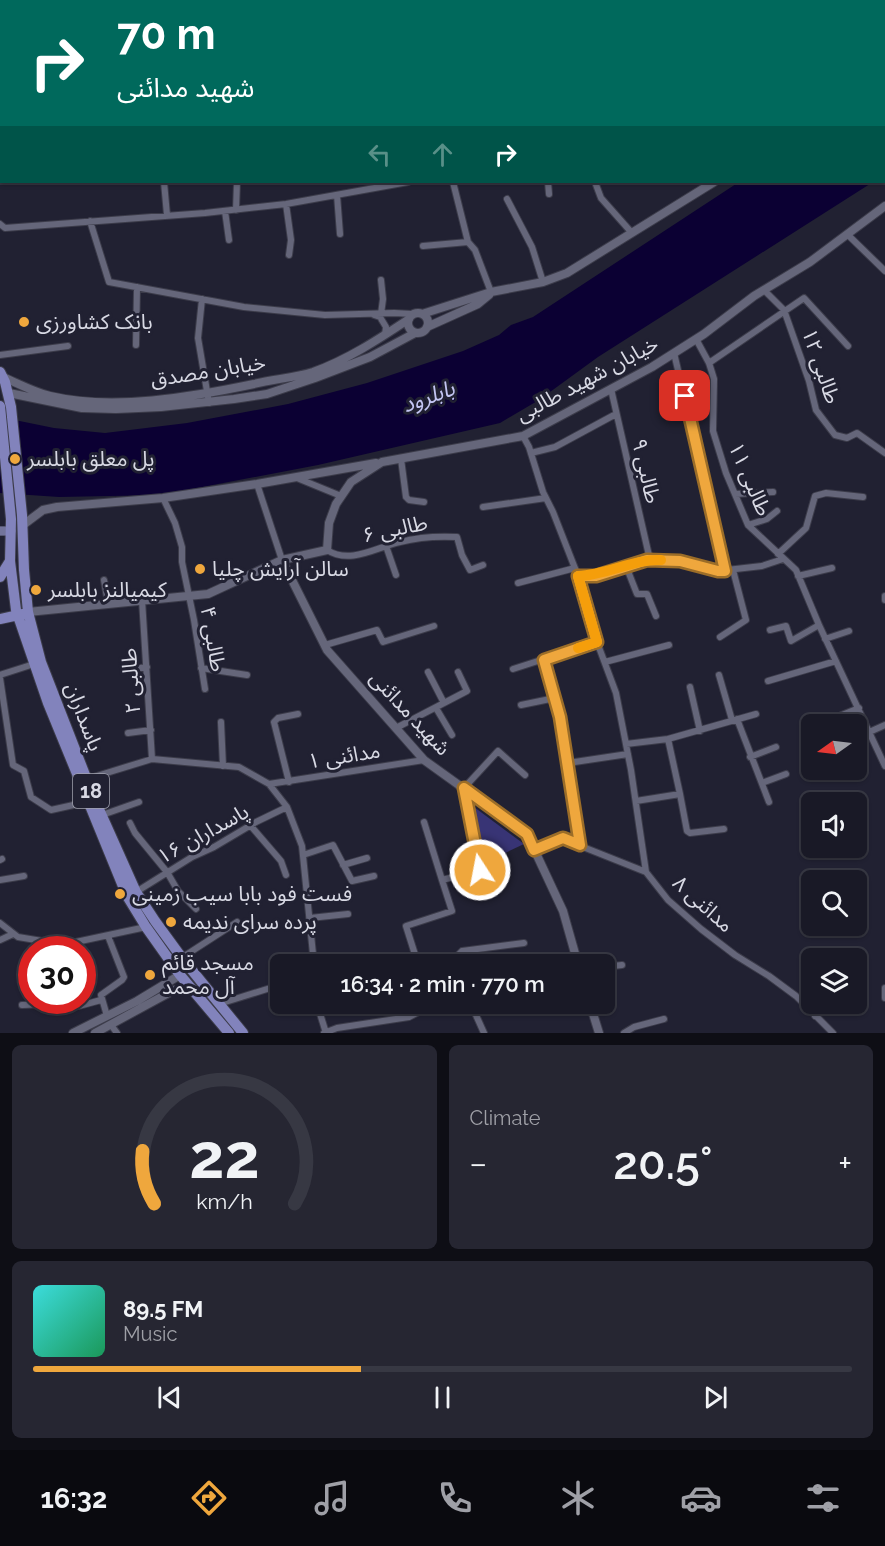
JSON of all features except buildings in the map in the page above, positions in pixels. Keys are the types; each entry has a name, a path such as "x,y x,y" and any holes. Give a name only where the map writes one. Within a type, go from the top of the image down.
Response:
{"main road":[{"path":"2,375 9,393 4,407 13,524"},
{"name":"پاسداران","path":"13,524 10,561 34,664 87,802 127,896 146,927 177,961"},
{"name":"پاسداران","path":"13,524 24,570 21,613 87,779 136,892 185,972 219,1004 243,1033"},
{"path":"0,578 10,561"},
{"path":"0,612 21,613"},
{"path":"0,619 21,613"},
{"name":"پاسداران","path":"185,972 191,990 230,1033"}],"street":[{"path":"164,183 166,215"},
{"path":"236,210 237,183"},
{"path":"2,228 236,210 286,204 337,195 375,185 397,183"},
{"path":"453,183 468,242 475,250 491,292"},
{"path":"548,183 549,194"},
{"path":"595,183 601,198 632,233"},
{"path":"90,221 109,282 244,307 325,315 394,313 411,316 491,292 543,282 567,273 712,183"},
{"path":"337,195 340,234"},
{"path":"507,199 532,247 543,282"},
{"path":"286,204 291,240 290,255"},
{"name":"خیابان شهید طالبی","path":"327,549 329,523 341,496 351,482 382,462 523,436 674,353 764,290 810,262 885,206"},
{"path":"225,211 229,240"},
{"path":"847,234 885,271"},
{"path":"423,246 468,242"},
{"path":"381,280 383,299 381,314"},
{"path":"136,345 137,287"},
{"name":"طالبی ۱۲","path":"764,290 784,310 809,381 816,411 835,435 847,438 857,433 885,453"},
{"path":"411,316 409,327 415,333 421,333 427,327 478,304 491,292"},
{"path":"709,363 804,298 848,346"},
{"path":"202,299 198,338 209,398"},
{"path":"370,314 382,320 386,327 385,335"},
{"path":"422,314 427,318 427,327"},
{"name":"خیابان مصدق","path":"9,393 82,408 116,410 209,398 312,372 350,355 385,335 411,316"},
{"name":"خیابان مصدق","path":"2,375 51,396 84,401 115,403 267,394 370,357 415,333"},
{"name":"طالبی ۱۱","path":"696,339 709,363 714,379 713,431 726,473 748,525 796,570 825,639 885,766"},
{"path":"0,355 68,346"},
{"path":"674,353 725,571"},
{"name":"طالبی ۹","path":"611,389 650,560"},
{"path":"531,453 555,447 616,414"},
{"path":"523,436 578,576 597,642 616,693 636,801 646,872"},
{"path":"401,459 406,497 409,500 424,502"},
{"path":"13,524 43,510 57,507 163,498 382,462"},
{"path":"296,477 341,496"},
{"path":"257,484 282,560"},
{"path":"735,494 773,492"},
{"path":"578,576 596,576 650,560 680,561 718,571 762,566 781,556 806,528 815,496 826,493 863,497"},
{"name":"طالبی ۴","path":"163,498 175,523 182,547 182,562 205,689"},
{"path":"483,507 546,498"},
{"path":"748,525 767,519 777,511"},
{"name":"طالبی ۶","path":"327,549 335,555 350,556 431,536 457,537 462,555 470,570 483,565"},
{"path":"386,546 396,575"},
{"path":"21,613 208,594 282,560 327,549"},
{"name":"شهید مدائنی","path":"282,560 325,645 424,760 527,834 563,911 575,954"},
{"path":"626,566 637,594 647,594 656,616"},
{"path":"518,583 575,568"},
{"path":"798,576 832,568"},
{"path":"720,637 746,620 733,570"},
{"path":"104,580 108,603"},
{"name":"طالبی ۲","path":"142,600 152,759"},
{"path":"770,630 786,626 791,641 819,625"},
{"path":"325,645 377,630 382,642 434,626"},
{"path":"825,639 849,631"},
{"path":"513,669 597,642"},
{"path":"605,662 669,645"},
{"path":"544,660 555,698 568,763 580,845"},
{"path":"768,681 836,661"},
{"path":"34,664 0,677 13,765 24,771 31,797 51,810 87,802"},
{"path":"126,670 147,668"},
{"path":"201,668 247,675"},
{"path":"428,672 444,703"},
{"path":"396,728 467,691 458,672"},
{"path":"719,675 734,720 769,802"},
{"path":"690,687 700,731"},
{"path":"521,705 555,698"},
{"path":"436,708 452,735"},
{"path":"844,714 859,708"},
{"path":"289,782 274,722 278,718 298,714"},
{"path":"626,744 668,740 756,714"},
{"path":"221,722 224,766"},
{"path":"869,732 885,725"},
{"path":"128,733 151,730"},
{"path":"668,740 687,831 690,833 724,829"},
{"path":"750,757 776,747"},
{"path":"442,880 480,870 464,788 498,751 525,776"},
{"path":"568,763 628,754"},
{"path":"87,779 152,759 239,767 269,784 287,807 302,846 313,954"},
{"name":"مدائنی ۱","path":"269,784 424,760"},
{"path":"762,783 786,774"},
{"path":"636,801 680,794"},
{"path":"102,815 139,802"},
{"name":"پاسداران ۱۶","path":"136,892 166,872 287,807"},
{"path":"415,954 406,926 452,911 424,822"},
{"path":"130,823 178,891 196,909"},
{"path":"250,825 281,861 286,875"},
{"name":"مدائنی ۸","path":"534,850 563,838 646,872 669,900 701,929 796,996 833,1033"},
{"path":"303,855 333,845 352,881 374,876"},
{"path":"344,865 367,858"},
{"path":"0,880 24,876"},
{"path":"310,918 348,914"},
{"path":"177,961 237,922"},
{"path":"0,923 18,937 48,942 76,942 146,927"},
{"path":"0,940 13,934"},
{"path":"108,936 124,977 103,993 101,1000 111,1025 117,1033"},
{"path":"459,954 462,951 524,943"},
{"path":"615,965 622,964"},
{"path":"73,1033 137,1001 185,972"},
{"path":"219,1004 270,988"},
{"path":"885,988 885,998"},
{"path":"95,1033 174,990 191,990"},
{"path":"96,1001 101,1000"},
{"path":"320,1014 325,1033 337,1028 409,1017 414,1014"},
{"path":"475,1014 484,1033"},
{"path":"593,1014 599,1033"},
{"path":"624,1033 634,1027 664,1019"}],"shaded area":[{"path":"474,807 524,844 486,862"}],"water":[{"name":"بابلرود","path":"737,183 871,183 598,357 539,400 500,423 318,465 160,495 59,497 0,493 0,417 54,428 105,433 187,423 288,404 367,383 463,351 499,335 511,325 533,317"}],"slow traffic":[{"path":"578,648 597,642 578,576 596,576 647,560 661,560"}],"place":[{"name":"بانک کشاورزی","path":"24,322"},
{"name":"پل معلق بابلسر","path":"15,459"},
{"name":"سالن آرایش چلیا","path":"200,569"},
{"name":"کیمیالنز بابلسر","path":"36,590"},
{"name":"فست فود بابا سیب زمینی","path":"120,894"},
{"name":"پرده سرای ندیمه","path":"171,922"},
{"name":"مسجد قائم آل محمد","path":"150,975"}],"route":[{"path":"480,870 464,788 527,834 534,850 563,838 580,845 560,717 544,660 597,642 578,576 596,576 647,560 680,561 725,571 685,396"}]}
